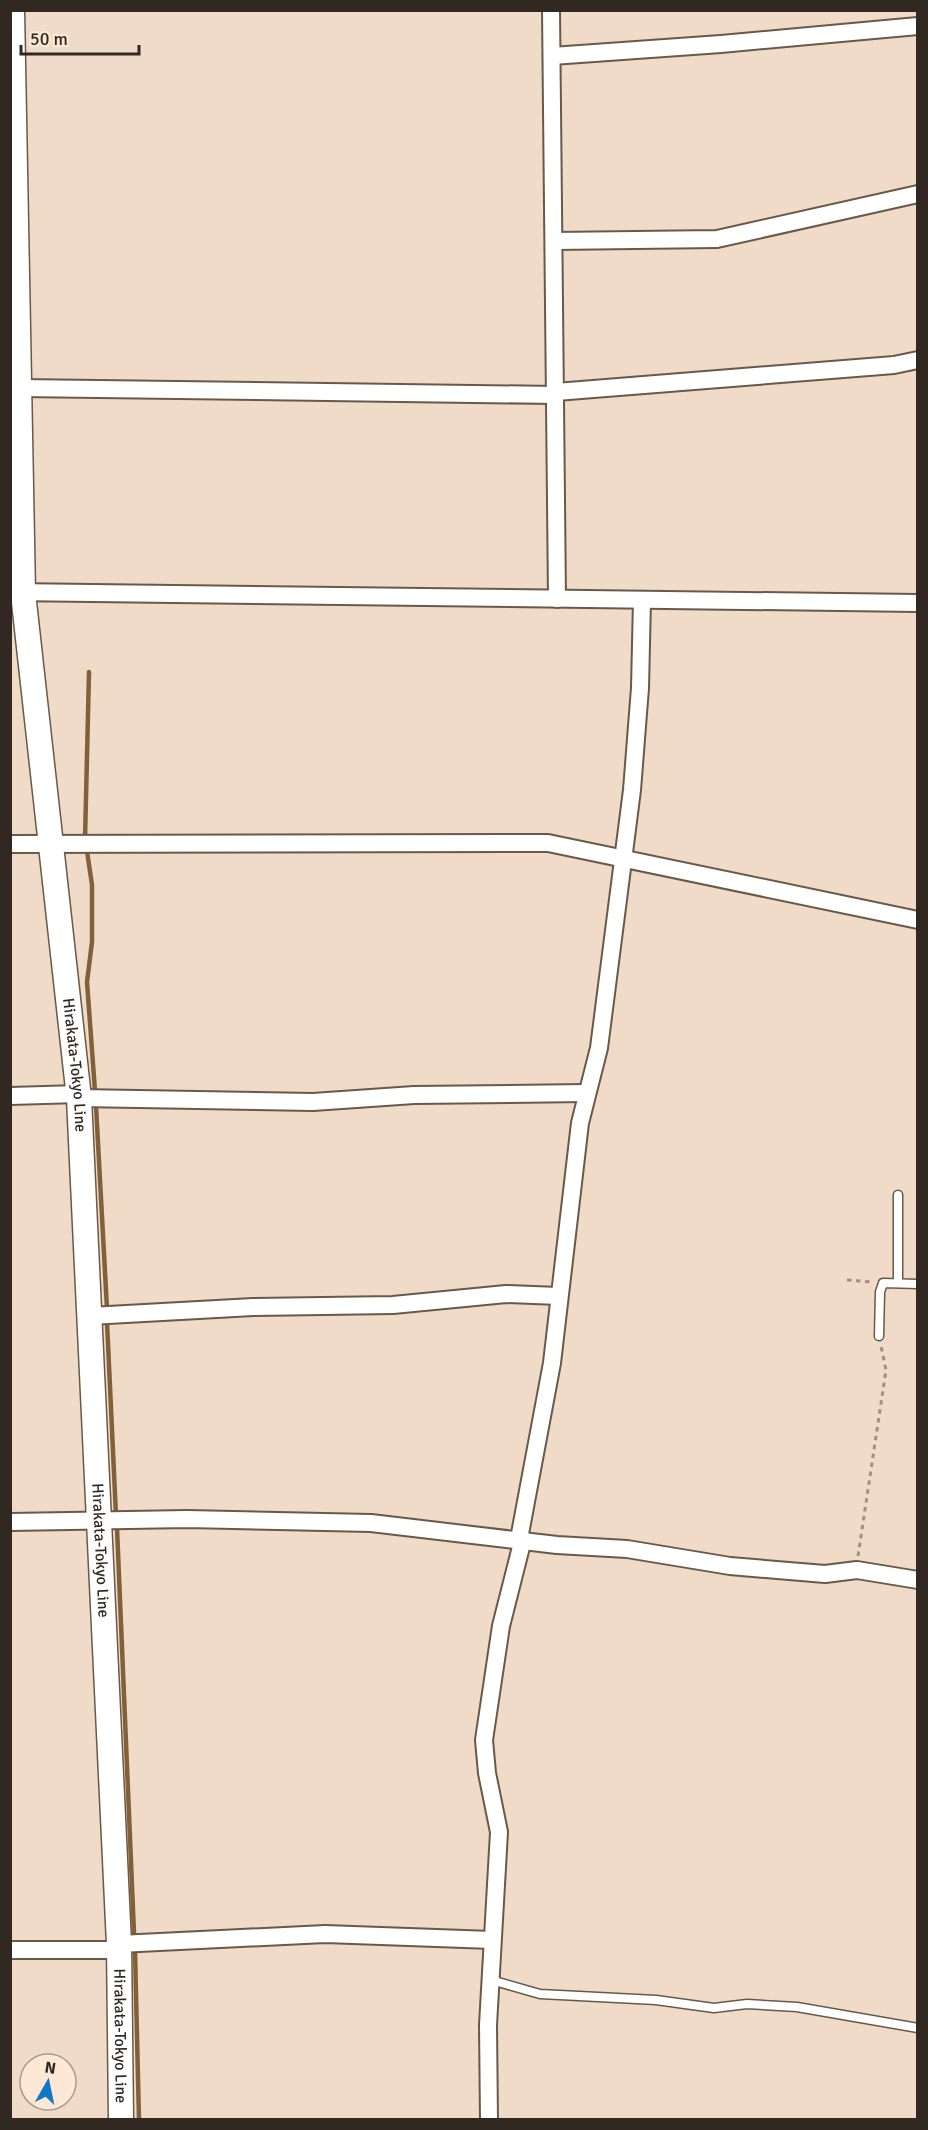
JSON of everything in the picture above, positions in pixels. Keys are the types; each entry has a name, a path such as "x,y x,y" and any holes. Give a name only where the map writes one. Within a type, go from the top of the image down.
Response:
{"main road":[{"name":"Hirakata-Tokyo Line","path":"12,10 14,249 19,388 17,592 51,845 79,1096 119,1947 121,2120"}],"street":[{"path":"551,10 557,599"},
{"path":"552,56 721,44 918,26"},
{"path":"554,241 717,239 918,194"},
{"path":"19,388 556,393 894,365 918,360"},
{"path":"17,592 918,603"},
{"path":"489,2120 488,2025 499,1832 486,1773 484,1740 501,1626 521,1539 552,1363 586,1093 599,1048 632,790 640,688 642,600"},
{"path":"10,844 529,842 561,844 918,920"},
{"path":"10,1096 313,1102 414,1095 586,1093"},
{"path":"90,1316 253,1306 393,1305 506,1294 560,1296"},
{"path":"10,1522 187,1519 371,1523 557,1545 627,1549 730,1566 825,1574 857,1570 918,1580"},
{"path":"10,1950 119,1947 325,1934 492,1940"}],"lane":[{"path":"898,1195 898,1282"},
{"path":"879,1336 880,1292 883,1283 918,1284"},
{"path":"491,1980 540,1994 656,2000 714,2008 747,2004 797,2007 918,2028"}],"path":[{"path":"847,1281 883,1283"},
{"path":"857,1570 860,1532 886,1370 879,1336"}],"waterway":[{"path":"85,840 89,672"},
{"path":"87,851 92,885 92,942 87,982 95,1091"},
{"path":"96,1106 107,1309"},
{"path":"107,1322 116,1516"},
{"path":"117,1528 134,1933"},
{"path":"135,1951 139,2120"}]}
